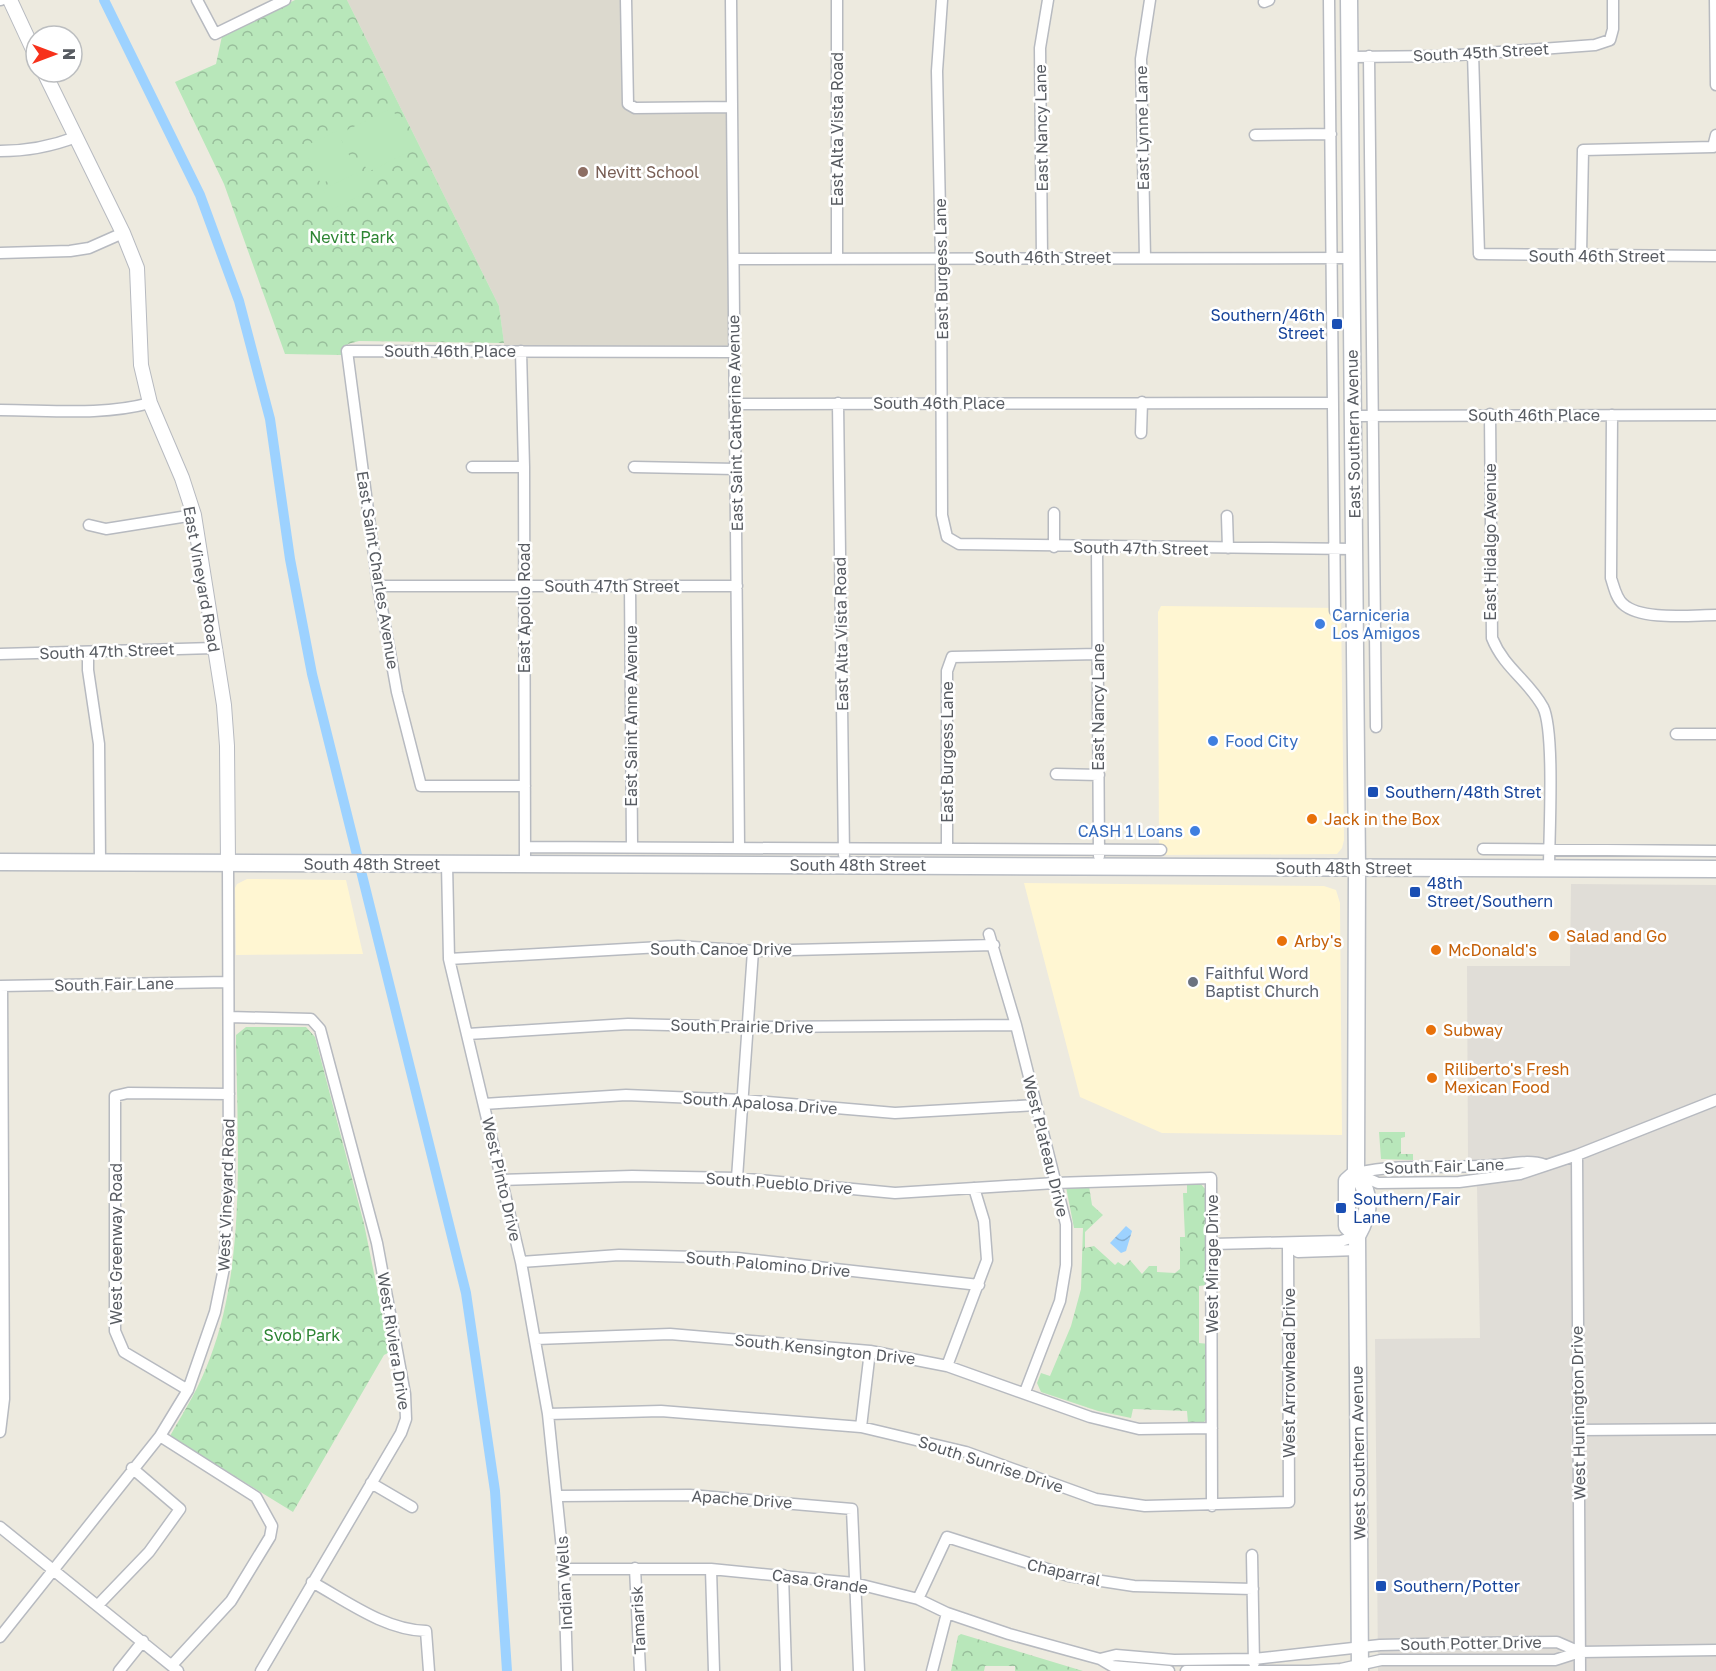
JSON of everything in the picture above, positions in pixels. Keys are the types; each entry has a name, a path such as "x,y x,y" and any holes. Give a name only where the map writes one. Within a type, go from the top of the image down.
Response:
{"main road":[{"name":"East Southern Avenue","path":"1349,0 1357,868"},
{"name":"South 48th Street","path":"0,862 1716,869"},
{"name":"West Southern Avenue","path":"1357,868 1356,1173 1367,1189 1367,1218 1357,1243 1360,1661"},
{"name":"West Southern Avenue","path":"1356,1173 1347,1181 1347,1226 1357,1243"}],"street":[{"path":"10,0 24,30"},
{"path":"197,0 214,34 285,0"},
{"path":"626,0 628,104 635,108 732,107"},
{"name":"East Saint Catherine Avenue","path":"731,0 740,846"},
{"name":"East Alta Vista Road","path":"837,0 837,258"},
{"name":"East Burgess Lane","path":"942,0 937,71 941,257 942,515 947,537"},
{"name":"East Nancy Lane","path":"1042,258 1040,48 1048,0"},
{"name":"East Lynne Lane","path":"1144,258 1141,59 1150,0"},
{"name":"East Southern Avenue","path":"1329,0 1335,611"},
{"name":"South 45th Street","path":"1350,57 1473,53 1595,45 1610,40 1613,29 1613,0"},
{"path":"1715,0 1716,85"},
{"name":"South 46th Street","path":"1473,53 1479,254 1716,256"},
{"name":"East Southern Avenue","path":"1369,56 1376,727"},
{"name":"East Vineyard Road","path":"50,84 123,233 136,268 141,359 150,403 182,478 194,515 226,724 228,863"},
{"path":"1255,135 1331,134"},
{"path":"1581,255 1583,150 1713,147 1716,135"},
{"path":"0,151 29,151 51,147 76,137"},
{"path":"0,253 70,251 89,248 123,233"},
{"name":"South 46th Street","path":"734,259 1352,258"},
{"name":"South 46th Place","path":"347,351 734,352"},
{"name":"East Saint Charles Avenue","path":"347,351 378,586 397,692 421,786 525,786"},
{"name":"East Apollo Road","path":"521,351 524,467 525,864"},
{"path":"1141,433 1142,402"},
{"path":"0,410 128,409 150,403"},
{"name":"East Alta Vista Road","path":"838,403 844,866"},
{"name":"South 46th Place","path":"736,404 1333,403"},
{"name":"East Hidalgo Avenue","path":"1490,414 1492,638 1505,664 1538,699 1548,722 1549,867"},
{"path":"1612,415 1611,579 1622,603 1640,613 1716,615"},
{"name":"South 46th Place","path":"1353,416 1716,415"},
{"path":"472,467 524,467"},
{"path":"634,467 736,469"},
{"name":"South 47th Street","path":"1054,513 1054,547"},
{"path":"89,525 106,529 194,515"},
{"name":"South 47th Street","path":"1227,516 1228,549"},
{"name":"South 47th Street","path":"947,537 959,544 1054,547 1355,549"},
{"name":"East Nancy Lane","path":"1098,547 1099,867"},
{"name":"East Saint Anne Avenue","path":"630,585 632,846"},
{"name":"South 47th Street","path":"378,586 737,586"},
{"name":"South 47th Street","path":"0,654 214,648"},
{"path":"88,652 88,670 99,744 100,862"},
{"name":"East Burgess Lane","path":"946,848 946,692 947,671 952,657 1098,654"},
{"path":"1676,734 1716,734"},
{"path":"1056,774 1099,775"},
{"name":"South 48th Street","path":"525,847 740,846 1161,850"},
{"path":"1483,849 1716,851"},
{"name":"West Vineyard Road","path":"0,1637 55,1570 132,1468 160,1436 188,1390 216,1312 224,1268 229,1094 228,863"},
{"name":"West Pinto Drive","path":"447,864 449,960 521,1262 536,1338 558,1496"},
{"name":"West Plateau Drive","path":"989,934 1016,1025 1066,1224 1066,1265 1060,1301 1025,1392"},
{"name":"South Canoe Drive","path":"449,960 678,946 753,951 994,945"},
{"path":"737,1178 753,951"},
{"name":"South Fair Lane","path":"1,986 228,982"},
{"path":"0,1432 4,1400 1,986"},
{"name":"West Riviera Drive","path":"229,1017 311,1019 320,1029 377,1244 405,1394 406,1419 401,1433 261,1671"},
{"name":"South Prairie Drive","path":"468,1034 628,1024 748,1027 1016,1025"},
{"name":"West Greenway Road","path":"188,1390 124,1352 116,1331 115,1096 128,1093 229,1094"},
{"name":"South Apalosa Drive","path":"484,1104 626,1095 743,1100 895,1113 1036,1106"},
{"name":"South Fair Lane","path":"1356,1173 1378,1183 1448,1183 1520,1174 1577,1155 1716,1100"},
{"name":"West Huntington Drive","path":"1577,1155 1580,1671"},
{"name":"South Fair Lane","path":"1356,1173 1379,1168 1495,1166 1535,1161 1545,1165"},
{"name":"South Pueblo Drive","path":"503,1180 632,1176 737,1178 895,1192 1055,1182"},
{"name":"West Mirage Drive","path":"1055,1182 1211,1178 1212,1506"},
{"path":"947,1366 987,1260 984,1221 974,1188"},
{"path":"1323,1242 1339,1230 1347,1217"},
{"path":"1213,1244 1357,1243"},
{"path":"1288,1244 1298,1252 1357,1243"},
{"name":"West Arrowhead Drive","path":"1288,1244 1289,1502"},
{"name":"South Palomino Drive","path":"521,1262 619,1255 736,1258 979,1285"},
{"name":"South Kensington Drive","path":"536,1338 670,1334 870,1351 947,1366 1090,1417 1139,1429 1212,1428"},
{"path":"861,1427 870,1351"},
{"name":"South Sunrise Drive","path":"548,1414 661,1411 861,1427 966,1452 1096,1499 1145,1506 1212,1506 1289,1502"},
{"path":"1579,1430 1716,1429"},
{"path":"0,1527 99,1604 175,1668 231,1601 270,1537 272,1526 256,1497 160,1436"},
{"path":"99,1604 149,1552 180,1509 132,1468"},
{"path":"371,1483 412,1507"},
{"name":"Apache Drive","path":"558,1496 690,1495 852,1509 854,1583"},
{"name":"Indian Wells","path":"558,1496 564,1569 567,1671"},
{"name":"Chaparral","path":"918,1599 947,1537 1069,1576 1134,1586 1253,1589"},
{"path":"1252,1555 1254,1664"},
{"name":"Tamarisk","path":"635,1568 640,1671"},
{"name":"Casa Grande","path":"564,1569 711,1569 854,1583 918,1599 947,1613 1009,1634 1100,1659 1112,1666 1170,1671"},
{"path":"711,1569 714,1671"},
{"path":"783,1575 786,1671"},
{"path":"312,1582 392,1626 426,1631 429,1671"},
{"path":"854,1583 859,1671"},
{"path":"932,1671 947,1613"},
{"path":"119,1671 143,1641"},
{"name":"South Potter Drive","path":"1360,1661 1380,1645 1557,1642 1580,1652"},
{"name":"South Potter Drive","path":"1360,1661 1555,1660 1580,1652 1716,1650"},
{"name":"Casa Grande","path":"1100,1659 1116,1655 1254,1664 1309,1671 1360,1661"},
{"path":"1098,1671 1100,1659"},
{"name":"Casa Grande","path":"1185,1671 1254,1664 1360,1661"}],"shaded area":[{"name":"Nevitt School","path":"347,0 626,0 628,104 732,107 734,352 505,351 499,306"},
{"path":"1161,606 1341,608 1344,840 1337,854 1159,855 1158,612"},
{"path":"247,879 346,880 363,954 236,955 235,888 237,884"},
{"path":"1024,883 1324,886 1336,890 1340,903 1342,1135 1162,1133 1080,1097"},
{"path":"1571,884 1716,885 1716,1671 1378,1671 1375,1339 1480,1338 1477,1187 1468,1161 1467,966 1570,966"}],"green space":[{"name":"Nevitt Park","path":"295,0 347,0 499,306 504,343 359,341 348,344 341,355 285,354 224,184 175,82 216,64 222,36"},
{"path":"392,108 413,150 368,172 347,130"},
{"path":"337,131 355,167 321,184 303,147"},
{"path":"356,173 366,192 333,209 323,190"},
{"name":"Svob Park","path":"246,1027 306,1027 315,1037 364,1224 390,1352 384,1355 293,1512 170,1436 192,1398 210,1358 222,1320 230,1281 237,1199 236,1035"},
{"path":"1379,1132 1405,1132 1405,1137 1401,1138 1401,1154 1413,1154 1413,1160 1381,1159"},
{"path":"1187,1183 1200,1183 1206,1190 1207,1285 1199,1286 1199,1343 1209,1344 1208,1417 1204,1422 1188,1423 1187,1411 1133,1409 1131,1418 1098,1411 1041,1392 1037,1383 1041,1373 1050,1376 1071,1326 1081,1289 1083,1228 1074,1228 1066,1187 1089,1186 1092,1205 1103,1215 1085,1232 1085,1248 1094,1246 1115,1265 1118,1262 1124,1266 1130,1260 1142,1274 1149,1266 1157,1266 1157,1272 1175,1273 1180,1269 1180,1237 1185,1237 1183,1193 1187,1193"},
{"path":"961,1634 1083,1671 1015,1671 1015,1666 985,1666 984,1671 951,1671 958,1636"}],"water":[{"path":"1126,1226 1132,1231 1126,1251 1121,1253 1110,1243"}],"waterway":[{"path":"104,0 200,195 239,301 270,419 290,559 312,674 466,1293 495,1491 507,1671"}],"place":[{"name":"Nevitt School","path":"583,172"},
{"name":"Southern/46th Street","path":"1337,324"},
{"name":"Carniceria Los Amigos","path":"1320,624"},
{"name":"Food City","path":"1213,741"},
{"name":"Southern/48th Stret","path":"1373,792"},
{"name":"Jack in the Box","path":"1312,819"},
{"name":"CASH 1 Loans","path":"1195,831"},
{"name":"48th Street/Southern","path":"1415,892"},
{"name":"Salad and Go","path":"1554,936"},
{"name":"Arby's","path":"1282,941"},
{"name":"McDonald's","path":"1436,950"},
{"name":"Faithful Word Baptist Church","path":"1193,982"},
{"name":"Subway","path":"1431,1030"},
{"name":"Riliberto's Fresh Mexican Food","path":"1432,1078"},
{"name":"Southern/Fair Lane","path":"1341,1208"},
{"name":"Southern/Potter","path":"1381,1586"}]}
